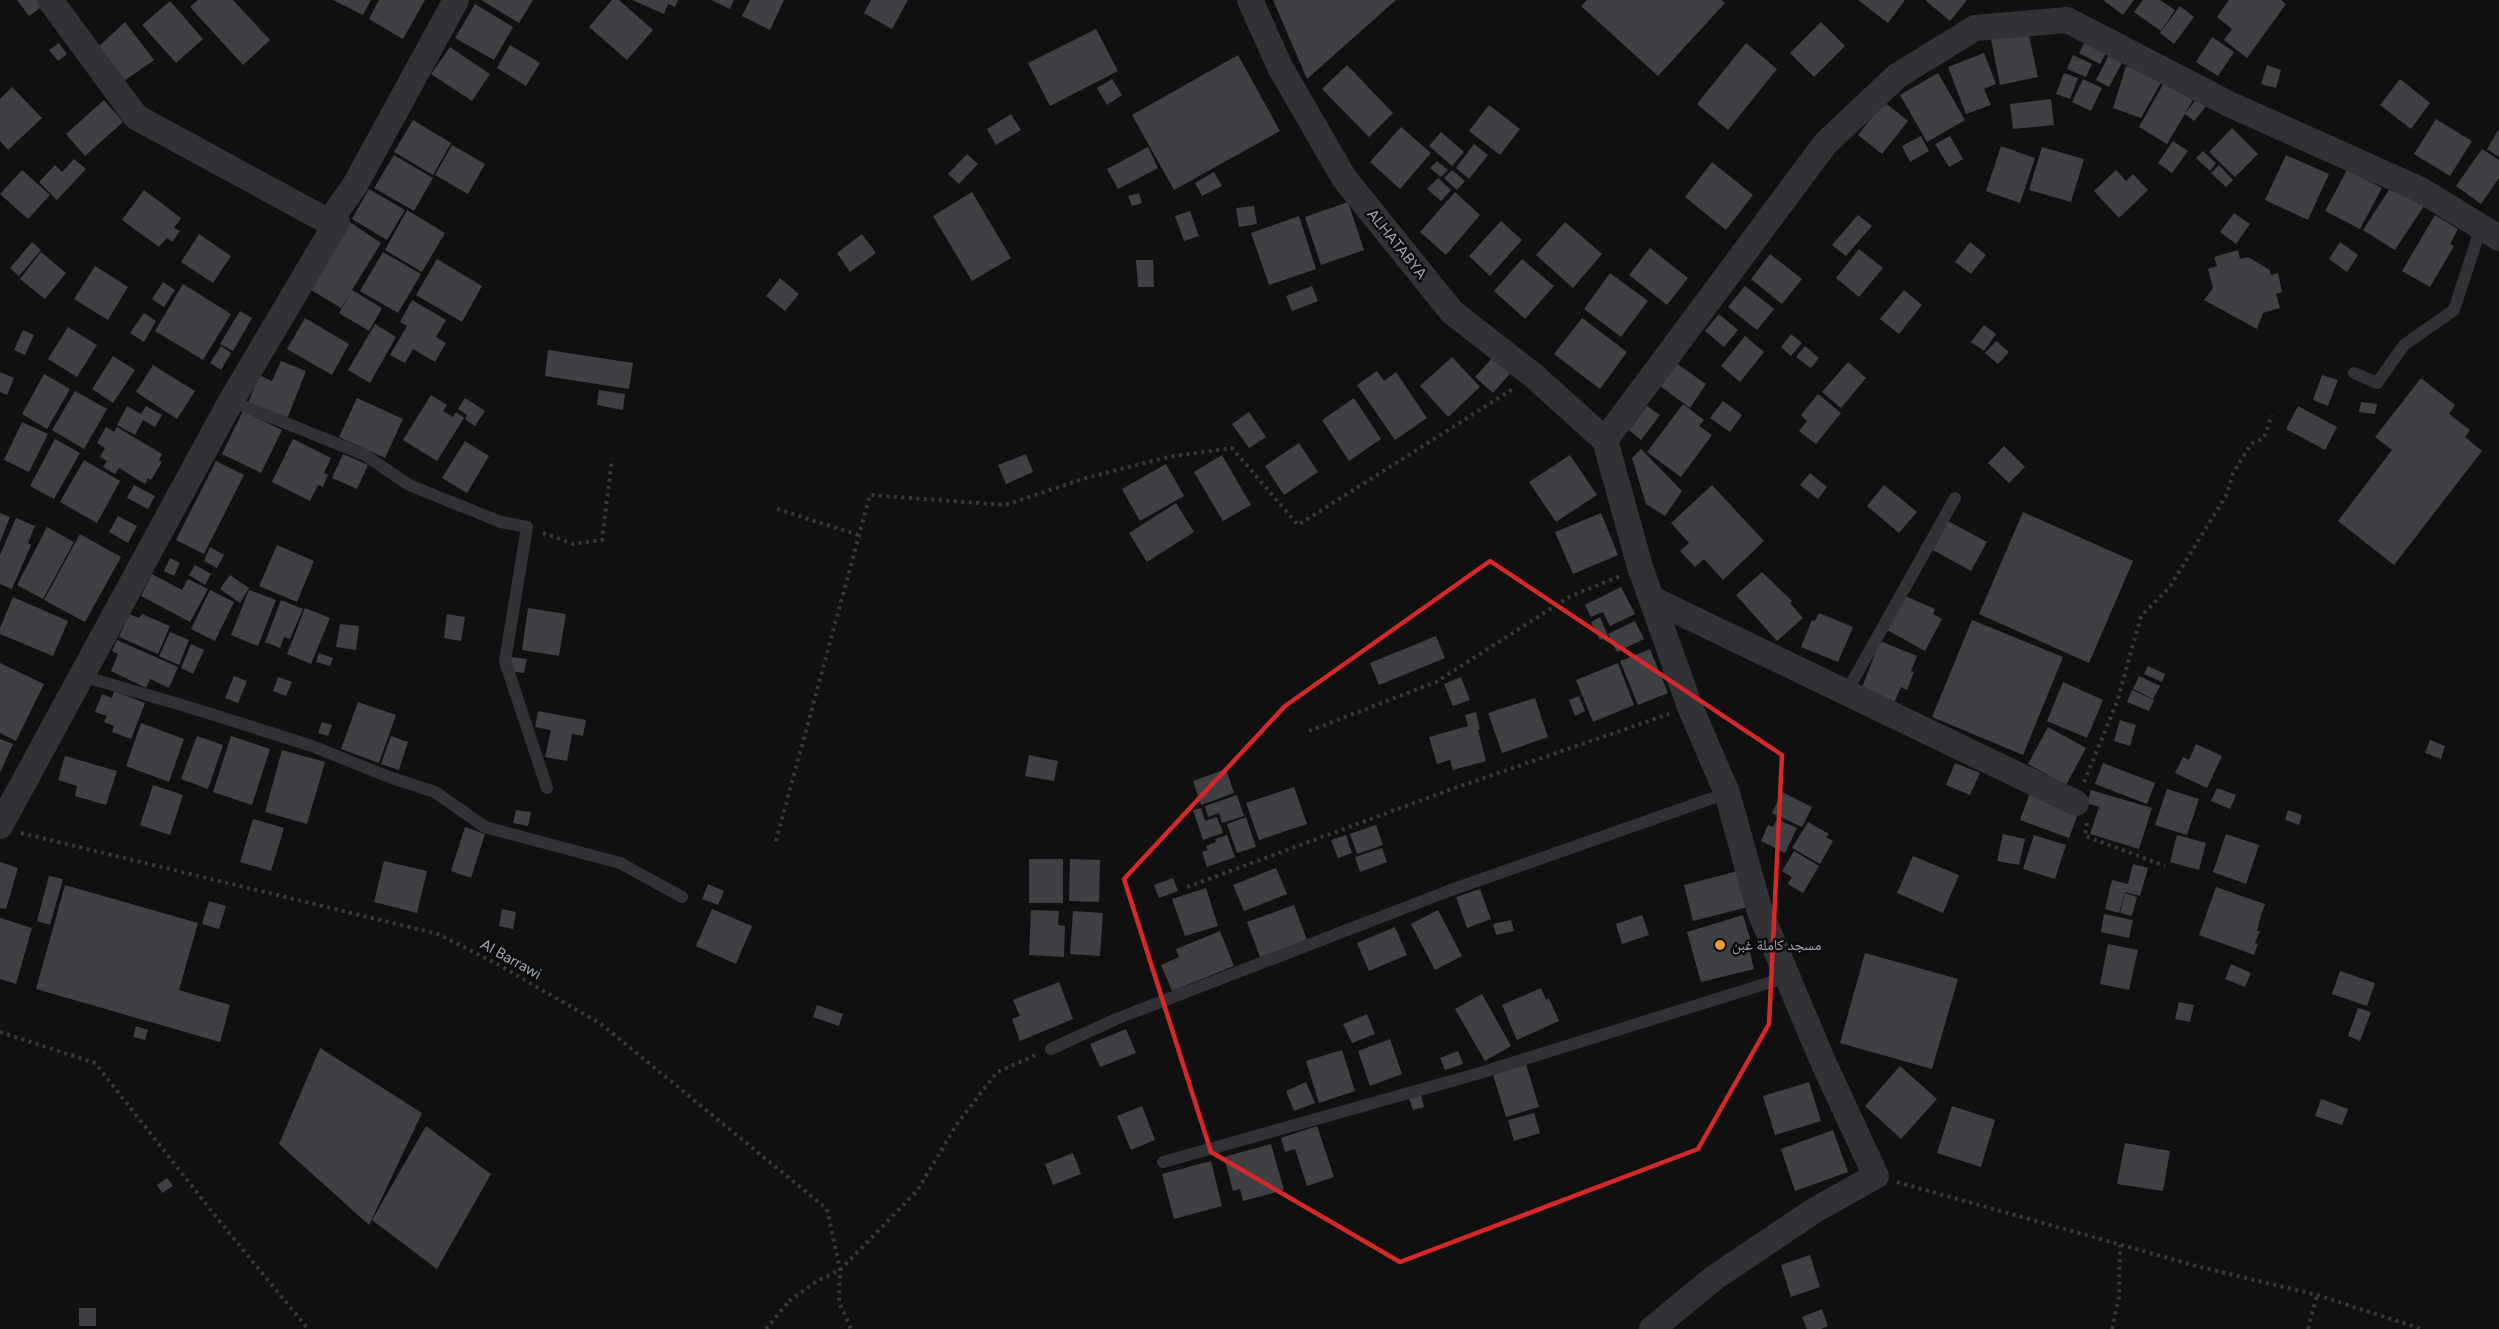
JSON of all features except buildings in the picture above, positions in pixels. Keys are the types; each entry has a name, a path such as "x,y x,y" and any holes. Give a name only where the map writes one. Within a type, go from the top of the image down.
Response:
{"street":[{"path":"6,828 82,676 231,401 337,222 329,222 136,117 50,0"},
{"path":"329,222 355,185 456,0"},
{"name":"ALHATABYA","path":"1250,0 1280,67 1344,178 1452,312 1534,376 1605,440"},
{"path":"2045,0 2067,20 2229,104 2421,190 2490,232"},
{"path":"1653,1329 1714,1278 1815,1210 1876,1176 1824,1064 1760,912 1726,793 1690,707 1641,567 1605,440 1825,144 1897,76 1975,28 2067,20"},
{"path":"1653,600 2076,803"}],"lane":[{"path":"2355,373 2377,383 2404,345 2454,310 2490,232"},
{"path":"231,401 365,454 409,484 501,522 527,528 505,661 547,788"},
{"path":"1846,693 1955,498"},
{"path":"82,676 312,746 389,777 435,792 485,827 620,863 682,897"},
{"path":"1051,1049 1116,1019 1440,894 1726,793"},
{"path":"1163,1162 1480,1073 1787,976"}],"path":[{"path":"776,841 870,495 1005,505 1086,478 1168,457 1232,448 1298,525 1534,376"},
{"path":"2165,866 2085,836 2088,812 2076,803 2117,702 2141,616 2169,588 2227,494 2233,473 2251,444 2264,438 2272,415"},
{"path":"527,528 573,544 602,540 612,459"},
{"path":"777,509 859,536"},
{"path":"1309,731 1436,682 1569,597 1641,567"},
{"path":"1187,886 1438,794 1690,707"},
{"name":"Al Barrawi","path":"6,828 438,933 601,1024 827,1209 840,1270 839,1302 851,1329"},
{"path":"0,1032 95,1063 308,1329"},
{"path":"766,1329 789,1301 817,1281 840,1270 917,1191 957,1124 997,1072 1051,1049"},
{"path":"1876,1176 2200,1267 2317,1295 2422,1329"},
{"path":"2112,1329 2119,1298 2120,1245"},
{"path":"2308,1329 2317,1295"}],"highlighted area":[{"path":"1490,561 1782,755 1769,1024 1698,1149 1400,1262 1211,1152 1124,879 1285,706"}],"place":[{"name":"مسجد كاملة غبن","path":"1720,945"}]}
